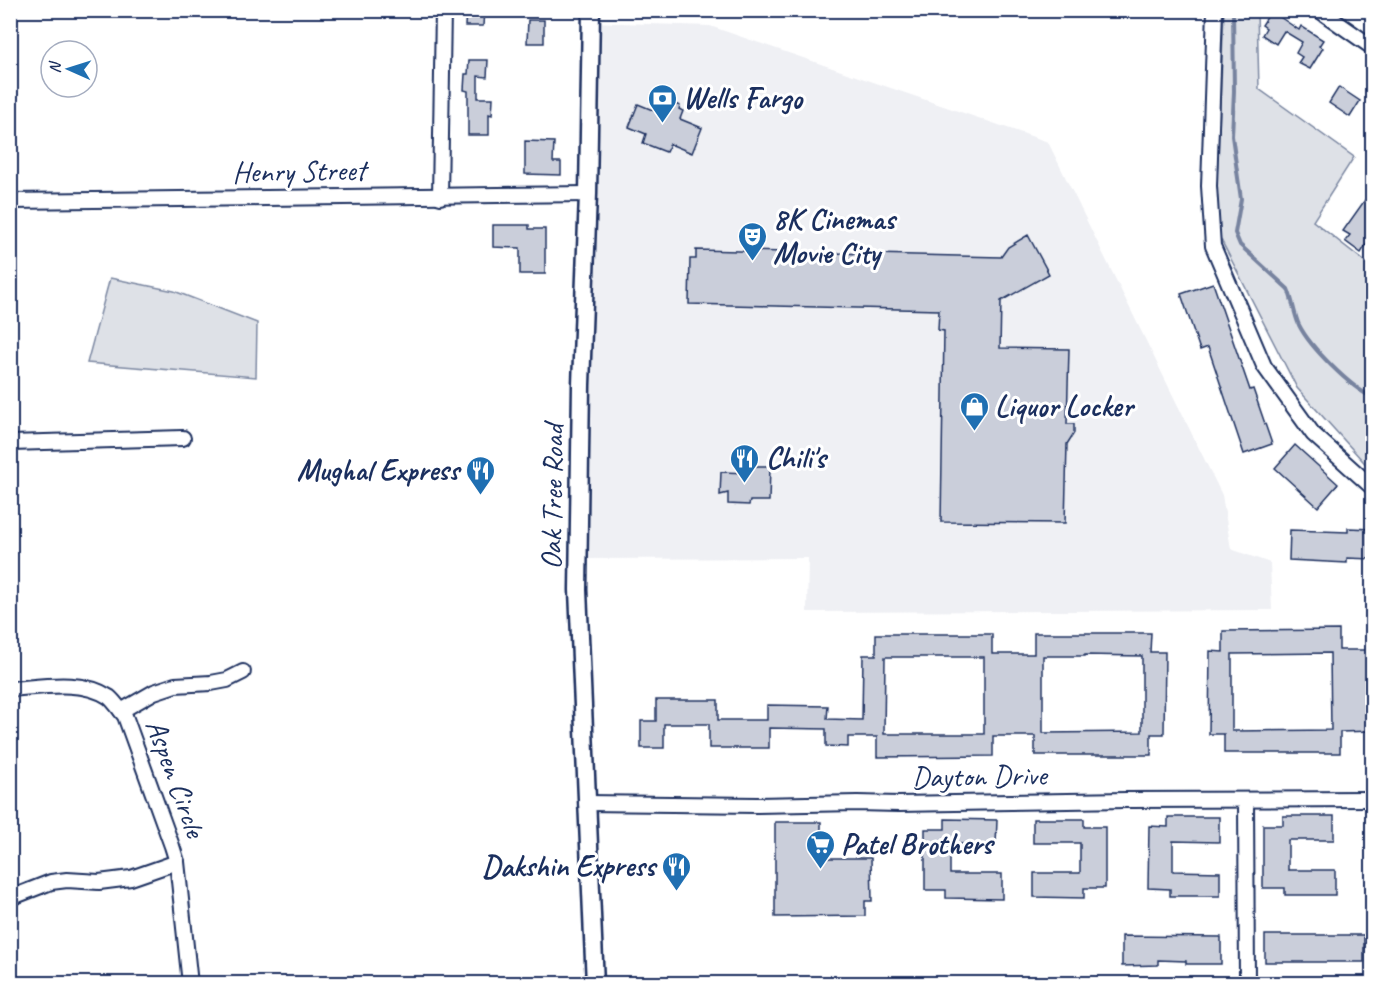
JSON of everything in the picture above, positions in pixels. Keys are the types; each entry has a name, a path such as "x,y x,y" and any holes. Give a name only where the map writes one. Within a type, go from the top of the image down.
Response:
{"main road":[{"name":"Oak Tree Road","path":"591,10 578,590 595,984"}],"street":[{"path":"440,197 443,10"},
{"path":"1215,10 1209,186 1213,246 1264,366 1313,434 1372,487"},
{"path":"1319,10 1372,47"},
{"name":"Henry Street","path":"10,201 588,194"},
{"path":"10,443 183,438"},
{"path":"121,711 154,692 175,685 227,680 243,672"},
{"name":"Aspen Circle","path":"10,689 74,686 93,689 111,698 125,716 177,862 190,984"},
{"name":"Dayton Drive","path":"586,803 757,805 1372,799"},
{"path":"1245,800 1247,984"},
{"path":"10,898 51,882 68,880 99,882 130,878 177,862"}],"shaded area":[{"path":"1224,11 1257,11 1259,89 1354,157 1313,221 1372,267 1372,471 1297,388 1215,228"},
{"path":"590,22 710,26 1048,142 1222,495 1231,549 1270,563 1272,610 807,612 808,558 578,559"},
{"path":"110,278 174,291 257,323 256,377 87,363"}],"building":[{"path":"466,10 484,10 483,26 465,26"},
{"path":"1271,11 1299,30 1301,26 1323,40 1319,46 1323,48 1310,69 1298,63 1302,57 1296,53 1302,42 1284,31 1276,44 1262,35 1266,28 1262,25"},
{"path":"528,20 544,20 544,43 527,43"},
{"path":"469,60 488,60 487,77 478,76 478,98 493,98 492,115 489,114 489,135 468,135 468,91 464,90"},
{"path":"1339,87 1360,101 1350,117 1329,103"},
{"name":"Wells Fargo","path":"664,100 680,106 679,109 683,111 680,119 702,128 692,153 670,144 666,152 643,143 646,134 629,127 638,104 655,111 659,101 663,103"},
{"path":"525,141 554,142 553,162 561,162 561,175 525,174"},
{"path":"1372,190 1372,236 1361,253 1345,241 1350,235 1343,231"},
{"path":"493,225 529,225 529,229 545,229 545,274 520,274 520,248 493,247"},
{"path":"1028,235 1049,274 1001,301 1000,348 1069,349 1067,424 1074,424 1074,433 1067,444 1065,523 941,522 944,331 938,330 939,310 689,304 690,259 696,259 696,250 1001,257 1008,247"},
{"path":"1213,283 1250,390 1253,389 1272,444 1244,454 1208,347 1200,350 1181,294"},
{"path":"1295,445 1338,484 1318,507 1275,468"},
{"name":"Chili's","path":"751,466 770,466 769,501 750,501 749,505 728,504 728,493 720,495 721,472 750,473"},
{"path":"1348,528 1372,529 1372,559 1347,558 1347,563 1289,560 1290,530 1348,532"},
{"path":"1339,630 1339,650 1372,650 1372,731 1340,732 1340,753 1224,753 1224,734 1209,734 1210,651 1223,652 1223,631","holes":["1330,653 1331,730 1232,731 1232,654"]},
{"path":"1034,633 1151,633 1150,652 1165,652 1164,734 1151,734 1151,755 1035,755 1035,736 993,736 993,756 877,757 877,737 848,737 848,747 826,746 826,729 769,728 769,748 709,748 709,724 664,724 664,748 641,748 641,721 656,721 656,700 718,700 718,720 767,720 767,705 828,706 827,719 862,720 863,655 876,655 876,634 992,634 992,654 1034,654","holes":["1043,656 1142,656 1142,732 1043,733","885,657 984,657 984,734 884,734"]},
{"path":"1283,816 1334,816 1334,840 1288,840 1288,870 1335,870 1335,895 1285,895 1285,888 1263,888 1263,825 1283,825"},
{"path":"1168,817 1219,817 1219,842 1173,841 1173,871 1220,872 1220,896 1170,896 1170,889 1148,888 1149,826 1168,827"},
{"path":"945,819 997,820 996,844 950,844 950,874 1002,874 1002,899 946,898 946,890 925,890 925,829 945,829"},
{"path":"1033,819 1084,819 1084,827 1105,827 1105,888 1084,888 1084,898 1034,897 1034,873 1080,873 1080,843 1033,843"},
{"name":"Patel Brothers","path":"775,822 821,822 821,858 871,858 872,901 865,901 865,916 775,917"},
{"path":"1265,935 1364,935 1364,962 1265,962"},
{"path":"1122,936 1221,937 1221,964 1186,964 1186,961 1158,960 1158,965 1122,966"}],"waterway":[{"path":"1233,10 1232,136 1241,199 1235,233 1240,245 1288,289 1299,325 1321,355 1342,376 1372,397"}],"place":[{"name":"Wells Fargo","path":"662,124"},
{"name":"8K Cinemas Movie City","path":"752,262"},
{"name":"Liquor Locker","path":"974,432"},
{"name":"Chili's","path":"745,484"},
{"name":"Mughal Express","path":"480,496"},
{"name":"Patel Brothers","path":"820,870"},
{"name":"Dakshin Express","path":"676,892"}]}
